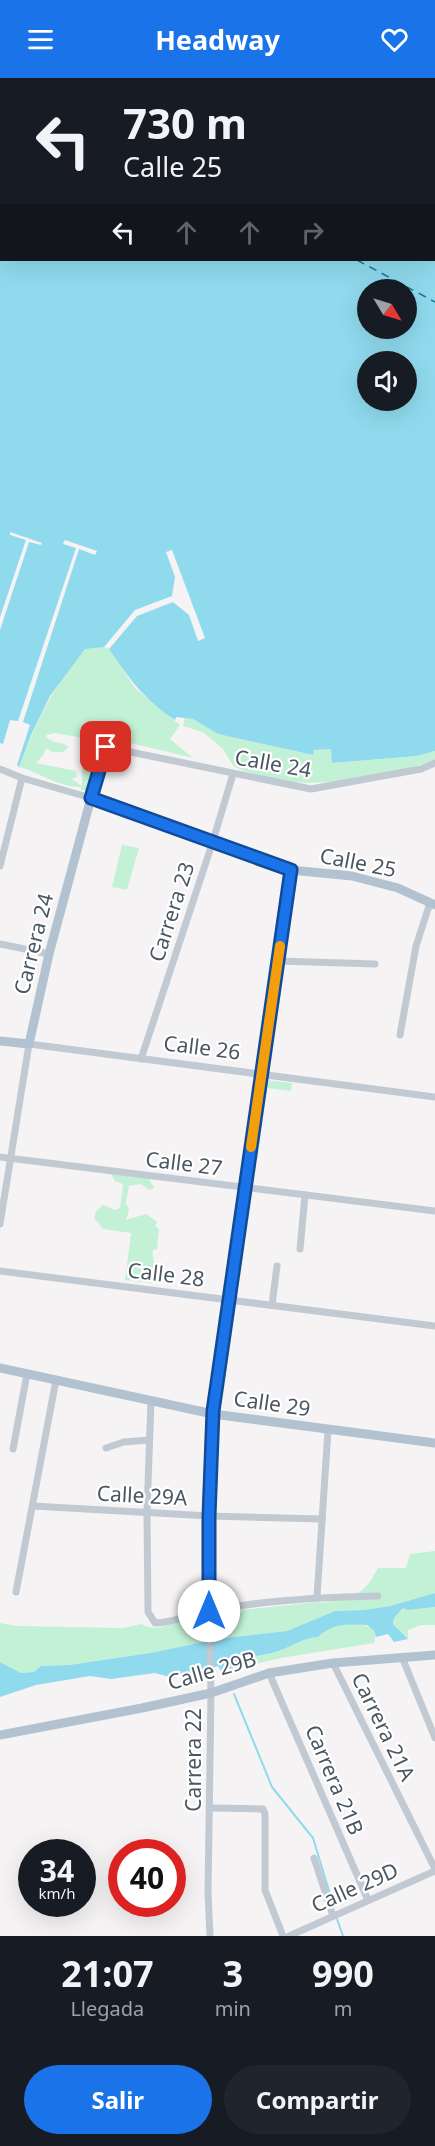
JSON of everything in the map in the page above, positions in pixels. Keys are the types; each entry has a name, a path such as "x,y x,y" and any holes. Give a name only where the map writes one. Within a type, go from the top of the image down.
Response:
{"main road":[{"name":"Calle 25","path":"91,798 213,840 291,870 352,876 398,888 433,904"},
{"name":"Carrera 24","path":"29,1044 49,954 91,798"},
{"name":"Calle 26","path":"0,1041 29,1044"},
{"name":"Calle 29","path":"1,1371 27,1374 213,1414 435,1443"},
{"name":"Calle 29B","path":"0,1735 211,1693 269,1673 333,1663 435,1656"}],"street":[{"name":"Calle 24","path":"106,747 310,789 421,769 435,763"},
{"name":"Carrera 24","path":"91,798 106,747"},
{"name":"Calle 25","path":"0,769 22,778 91,798"},
{"name":"Carrera 23","path":"141,1059 233,774"},
{"path":"0,866 22,778"},
{"name":"Carrera 22","path":"210,1936 208,1893 211,1808 209,1516 213,1414 291,870"},
{"path":"400,1035 416,946 433,904"},
{"path":"0,945 49,954"},
{"path":"278,961 375,964"},
{"name":"Carrera 24","path":"0,1224 29,1044"},
{"name":"Calle 26","path":"29,1044 435,1097"},
{"name":"Calle 27","path":"0,1157 435,1211"},
{"path":"300,1249 305,1195"},
{"path":"272,1305 277,1266"},
{"name":"Calle 28","path":"0,1271 435,1326"},
{"path":"13,1449 27,1374"},
{"path":"16,1592 56,1380"},
{"path":"151,1400 147,1512 149,1616 155,1623 317,1597 378,1596"},
{"path":"317,1597 328,1430"},
{"path":"106,1448 124,1442 149,1440"},
{"name":"Calle 29A","path":"33,1506 322,1520"},
{"path":"402,1657 434,1733"},
{"name":"Carrera 21A","path":"333,1663 435,1870"},
{"name":"Carrera 21B","path":"269,1673 368,1900"},
{"path":"211,1808 263,1809 265,1814 265,1890 288,1936"},
{"path":"314,1858 333,1916"},
{"name":"Calle 29D","path":"288,1936 435,1870"}],"green space":[{"path":"85,648 109,649 135,688 180,725 170,739 193,758 110,738 100,755 91,791 65,785 19,767 47,704","holes":["55,733 94,740 89,749 83,747 82,786 72,779 77,777 76,771 36,763 46,748 53,752 63,752 69,747 50,740 46,735"]},
{"path":"185,717 193,719 218,734 312,755 314,750 332,749 333,763 417,756 435,751 435,760 378,776 358,779 319,783 279,781 234,767 223,749 203,732 183,726"},
{"path":"122,845 139,848 127,890 112,887"},
{"path":"263,1080 292,1083 291,1091 267,1088 267,1093 262,1093"},
{"path":"128,1173 131,1178 135,1174 149,1179 154,1188 149,1190 141,1184 129,1186 126,1203 129,1210 126,1220 146,1214 157,1222 155,1226 159,1229 157,1249 153,1250 156,1273 152,1276 152,1283 125,1280 131,1233 103,1229 94,1218 96,1211 103,1205 115,1210 120,1208 123,1184 115,1181 111,1174"},
{"path":"435,1551 435,1593 390,1606 335,1611 287,1631 218,1639 150,1653 69,1665 41,1666 34,1672 21,1673 0,1662 0,1623 17,1626 123,1628 142,1624 155,1628 193,1617 224,1612 322,1603 362,1590 378,1568 406,1568 410,1554"},
{"path":"435,1607 435,1625 421,1625 408,1630 408,1639 393,1624 394,1618 403,1608 408,1610"},
{"path":"353,1624 366,1626 373,1630 374,1643 281,1658 233,1669 231,1666 237,1662 279,1651 318,1637 334,1626"}],"water":[{"path":"0,261 435,261 435,751 417,756 332,763 331,749 314,750 313,755 218,734 193,719 176,717 175,720 164,712 138,688 109,649 137,616 173,602 189,615 198,641 205,638 172,550 166,552 175,577 172,596 135,610 104,647 85,649 50,696 31,735 19,767 17,765 30,725 23,722 79,549 95,555 97,551 65,540 63,544 76,548 18,721 10,720 3,744 0,743 0,630 29,542 41,545 42,543 10,532 10,535 26,540 0,617"},
{"path":"435,1593 435,1607 408,1610 403,1608 394,1618 393,1624 408,1639 394,1642 388,1634 376,1637 374,1631 367,1625 341,1625 323,1632 318,1637 279,1651 237,1662 231,1666 233,1669 224,1676 218,1666 173,1678 155,1673 111,1679 90,1676 36,1685 0,1697 0,1662 21,1673 34,1672 41,1666 69,1665 150,1653 218,1639 287,1631 335,1611 390,1606"}],"waterway":[{"path":"234,1694 272,1787 313,1838 333,1904"},
{"path":"337,1919 343,1936"}],"ferry route":[{"path":"359,261 435,302"}],"slow traffic":[{"path":"251,1147 280,946"}],"route":[{"path":"106,747 91,798 213,840 291,870 213,1411 209,1516 209,1611"}]}
